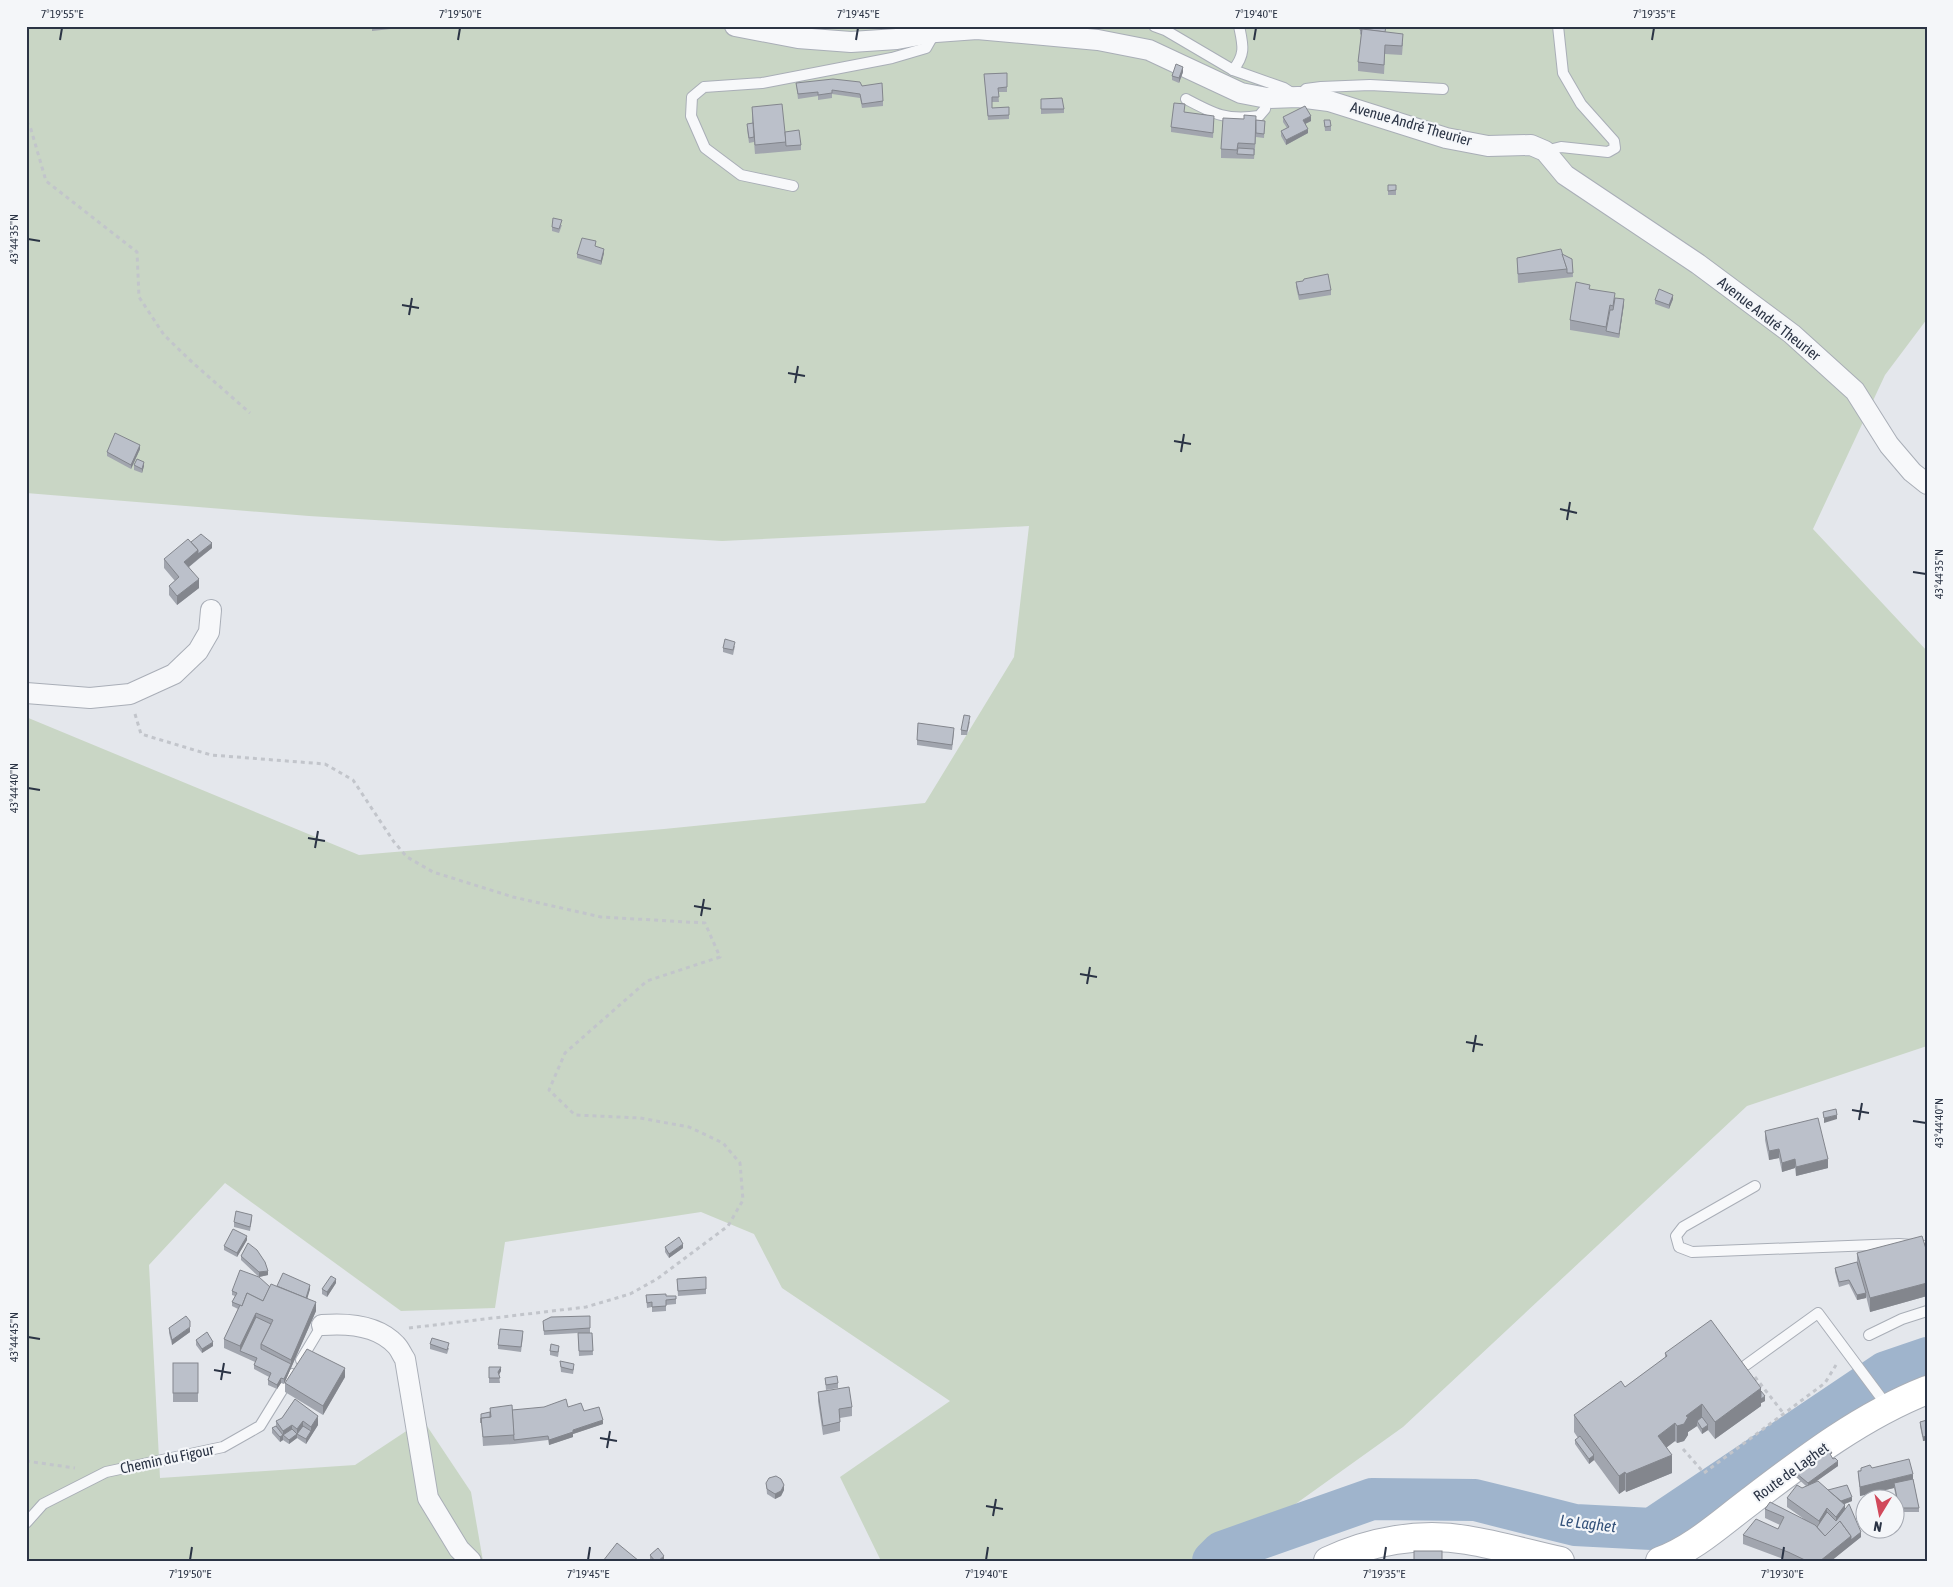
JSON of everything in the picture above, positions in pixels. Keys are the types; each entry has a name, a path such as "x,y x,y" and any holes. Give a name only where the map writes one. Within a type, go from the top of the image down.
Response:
{"main road":[{"name":"Route de Laghet","path":"1660,1561 1674,1556 1885,1403 1927,1390"},
{"path":"1328,1561 1346,1553 1376,1544 1406,1538 1434,1538 1465,1539 1560,1561"}],"street":[{"name":"Avenue André Theurier","path":"735,26 798,38 851,42 897,39 936,32 977,28 1098,40 1149,50 1242,93 1267,98 1298,97 1329,100 1446,138 1488,146 1531,145 1545,151 1565,175 1698,264 1792,334 1855,390 1888,445 1912,472 1927,484"},
{"path":"26,693 90,698 130,694 174,674 198,651 209,632 211,610"},
{"path":"322,1325 344,1323 379,1332 396,1345 405,1359 428,1498 459,1549 471,1561"}],"lane":[{"path":"1154,26 1165,30 1233,70 1284,88 1298,97 1306,89 1321,87 1370,85 1443,89"},
{"path":"1233,70 1240,61 1244,46 1239,26"},
{"path":"1545,151 1561,146 1608,152 1615,148 1614,140 1581,104 1563,73 1558,26"},
{"path":"793,186 741,175 705,148 691,116 692,97 704,87 762,83 892,58 926,48 936,32"},
{"path":"1186,100 1215,114 1240,119 1259,116 1265,109 1267,98"},
{"path":"1755,1186 1683,1227 1676,1236 1679,1247 1692,1252 1899,1244 1925,1246 1927,1248"},
{"path":"1869,1335 1927,1311"},
{"path":"1746,1365 1818,1312 1885,1403"},
{"name":"Chemin du Figour","path":"26,1523 43,1504 106,1472 223,1447 260,1426 322,1325"}],"path":[{"path":"26,122 30,126 46,181 137,252 139,297 164,335 250,413"},
{"path":"130,694 140,734 211,755 325,764 353,780 398,847 408,857 434,872 514,898 602,917 705,923 720,957 647,981 566,1053 549,1090 575,1115 640,1118 689,1127 723,1143 740,1164 743,1200 728,1226 657,1279 630,1294 586,1307 379,1332"},
{"path":"1683,1449 1704,1474 1826,1383 1846,1350"},
{"path":"1746,1365 1784,1414"},
{"path":"26,1461 106,1472"}],"green space":[{"path":"26,26 1927,26 1927,319 1885,375 1813,529 1927,651 1927,1046 1747,1106 1403,1427 1216,1561 881,1561 840,1477 950,1401 782,1288 754,1234 701,1212 505,1242 495,1308 401,1311 225,1183 149,1265 160,1478 355,1465 423,1420 471,1492 483,1561 26,1561 26,717 359,855 664,829 925,803 1014,657 1029,526 722,541 309,516 26,493"}],"building":[{"path":"1360,26 1386,26 1385,32 1360,30"},
{"path":"1362,29 1403,34 1402,46 1385,45 1384,65 1358,62"},
{"path":"1176,64 1183,67 1179,78 1172,76"},
{"path":"1007,73 1007,87 998,88 999,97 992,97 992,108 1009,107 1009,115 988,116 984,74"},
{"path":"833,79 860,82 862,86 882,83 883,101 862,104 860,94 832,90 832,93 818,95 818,92 798,94 796,83"},
{"path":"1062,98 1064,109 1041,109 1041,99"},
{"path":"1174,103 1185,104 1184,112 1214,116 1213,133 1171,127"},
{"path":"782,104 786,142 755,145 752,107"},
{"path":"1305,106 1311,116 1303,120 1308,129 1286,140 1281,131 1289,127 1283,117"},
{"path":"1244,115 1256,116 1255,144 1238,143 1237,150 1221,149 1223,118 1244,119"},
{"path":"1256,120 1265,121 1264,134 1256,133"},
{"path":"1324,120 1330,120 1331,126 1325,127"},
{"path":"753,123 754,137 749,138 747,124"},
{"path":"799,130 801,145 786,146 785,132"},
{"path":"1238,148 1254,149 1254,155 1237,154"},
{"path":"1388,185 1396,185 1396,190 1388,191"},
{"path":"553,218 562,220 559,229 552,227"},
{"path":"582,238 596,241 595,246 604,249 601,261 577,254"},
{"path":"1561,249 1567,269 1518,274 1517,258"},
{"path":"1562,254 1572,259 1573,273 1567,273"},
{"path":"1328,274 1331,290 1299,295 1296,282"},
{"path":"1576,282 1590,285 1589,289 1615,293 1613,306 1610,305 1606,327 1570,320"},
{"path":"1659,289 1673,295 1669,305 1655,300"},
{"path":"1615,298 1624,299 1619,334 1606,331 1610,310 1613,310"},
{"path":"115,433 140,445 131,465 107,452"},
{"path":"137,459 144,462 142,469 134,465"},
{"path":"201,534 212,543 198,554 198,550 191,542"},
{"path":"188,539 198,550 184,562 199,579 177,596 169,586 179,577 164,559"},
{"path":"725,639 735,642 733,650 723,648"},
{"path":"964,715 970,716 967,731 961,730"},
{"path":"918,723 954,728 952,745 917,740"},
{"path":"1836,1109 1837,1115 1824,1118 1823,1112"},
{"path":"1818,1118 1828,1159 1796,1167 1795,1159 1782,1163 1779,1149 1769,1151 1765,1131"},
{"path":"236,1211 252,1215 250,1227 234,1222"},
{"path":"233,1229 247,1236 237,1253 224,1246"},
{"path":"1922,1236 1927,1252 1927,1283 1870,1298 1857,1253"},
{"path":"679,1237 683,1244 669,1254 665,1247"},
{"path":"248,1243 257,1250 265,1262 268,1271 259,1272 241,1256"},
{"path":"1857,1262 1866,1293 1857,1295 1849,1280 1839,1282 1835,1268"},
{"path":"240,1270 259,1277 270,1287 263,1301 247,1293 242,1306 232,1302 237,1293 232,1291"},
{"path":"283,1273 310,1285 306,1298 277,1286"},
{"path":"331,1276 336,1279 327,1292 322,1289"},
{"path":"706,1277 706,1289 678,1291 677,1279"},
{"path":"271,1284 316,1302 291,1360 261,1344 273,1320 256,1313 240,1346 224,1339 247,1293 263,1301"},
{"path":"666,1294 666,1296 676,1296 676,1299 666,1300 666,1306 652,1307 652,1302 647,1303 646,1295"},
{"path":"186,1316 190,1321 190,1327 172,1340 169,1328"},
{"path":"590,1316 590,1328 544,1331 543,1321 551,1317"},
{"path":"256,1317 271,1324 261,1344 261,1349 291,1364 284,1379 281,1378 277,1385 268,1380 271,1373 254,1365 257,1358 240,1351"},
{"path":"1711,1320 1761,1388 1715,1422 1702,1404 1686,1416 1688,1417 1684,1424 1677,1426 1675,1423 1658,1436 1672,1455 1626,1474 1625,1472 1619,1476 1574,1415 1621,1381 1625,1387 1667,1356 1665,1353"},
{"path":"500,1329 523,1331 521,1347 498,1345"},
{"path":"207,1332 213,1342 202,1349 196,1340"},
{"path":"578,1333 592,1333 593,1351 579,1351"},
{"path":"432,1338 449,1343 447,1350 430,1344"},
{"path":"551,1344 559,1346 558,1352 550,1351"},
{"path":"307,1349 345,1368 323,1406 285,1383"},
{"path":"560,1361 574,1364 573,1370 561,1367"},
{"path":"173,1363 198,1363 198,1393 173,1393"},
{"path":"489,1367 501,1367 498,1372 500,1378 489,1378"},
{"path":"837,1376 838,1383 826,1385 825,1378"},
{"path":"849,1387 852,1407 839,1409 840,1422 823,1426 818,1392"},
{"path":"1761,1391 1765,1396 1761,1399"},
{"path":"295,1399 318,1416 311,1427 303,1421 297,1429 292,1425 283,1431 276,1421 282,1418"},
{"path":"566,1399 568,1407 581,1403 584,1411 599,1407 603,1420 549,1440 548,1436 514,1440 512,1410 544,1407"},
{"path":"512,1405 514,1435 483,1437 481,1418 491,1417 490,1408"},
{"path":"490,1412 490,1417 481,1418 481,1414"},
{"path":"1702,1417 1708,1425 1702,1429 1697,1421"},
{"path":"1927,1420 1927,1436 1923,1437 1920,1422"},
{"path":"276,1426 283,1435 280,1437 272,1428"},
{"path":"303,1426 311,1431 306,1439 297,1434"},
{"path":"292,1429 297,1434 289,1440 283,1435"},
{"path":"1580,1436 1594,1455 1589,1459 1575,1440"},
{"path":"1829,1449 1833,1459 1835,1458 1838,1461 1808,1483 1796,1473"},
{"path":"1909,1459 1913,1474 1860,1487 1858,1471 1861,1471 1861,1468 1870,1465 1872,1468"},
{"path":"776,1476 781,1479 784,1485 781,1491 775,1494 767,1489 766,1483 769,1478"},
{"path":"1913,1479 1919,1508 1906,1508 1906,1490 1895,1490 1894,1483"},
{"path":"1818,1481 1845,1505 1836,1517 1827,1508 1819,1521 1787,1498 1797,1485 1802,1488"},
{"path":"1847,1485 1852,1497 1841,1501 1828,1490"},
{"path":"1770,1502 1815,1525 1825,1536 1840,1521 1851,1536 1820,1561 1807,1561 1743,1535 1756,1519 1778,1529 1784,1517 1765,1509"},
{"path":"1849,1504 1856,1520 1856,1536 1851,1540 1851,1536 1840,1521 1825,1536 1817,1527 1827,1512 1836,1521"},
{"path":"617,1543 639,1561 603,1561"},
{"path":"658,1548 664,1556 655,1561 650,1555"},
{"path":"1414,1551 1442,1551 1442,1561 1414,1561"}],"waterway":[{"name":"Le Laghet","path":"1213,1561 1222,1552 1372,1499 1475,1500 1575,1525 1652,1529 1886,1372 1927,1358"}]}
